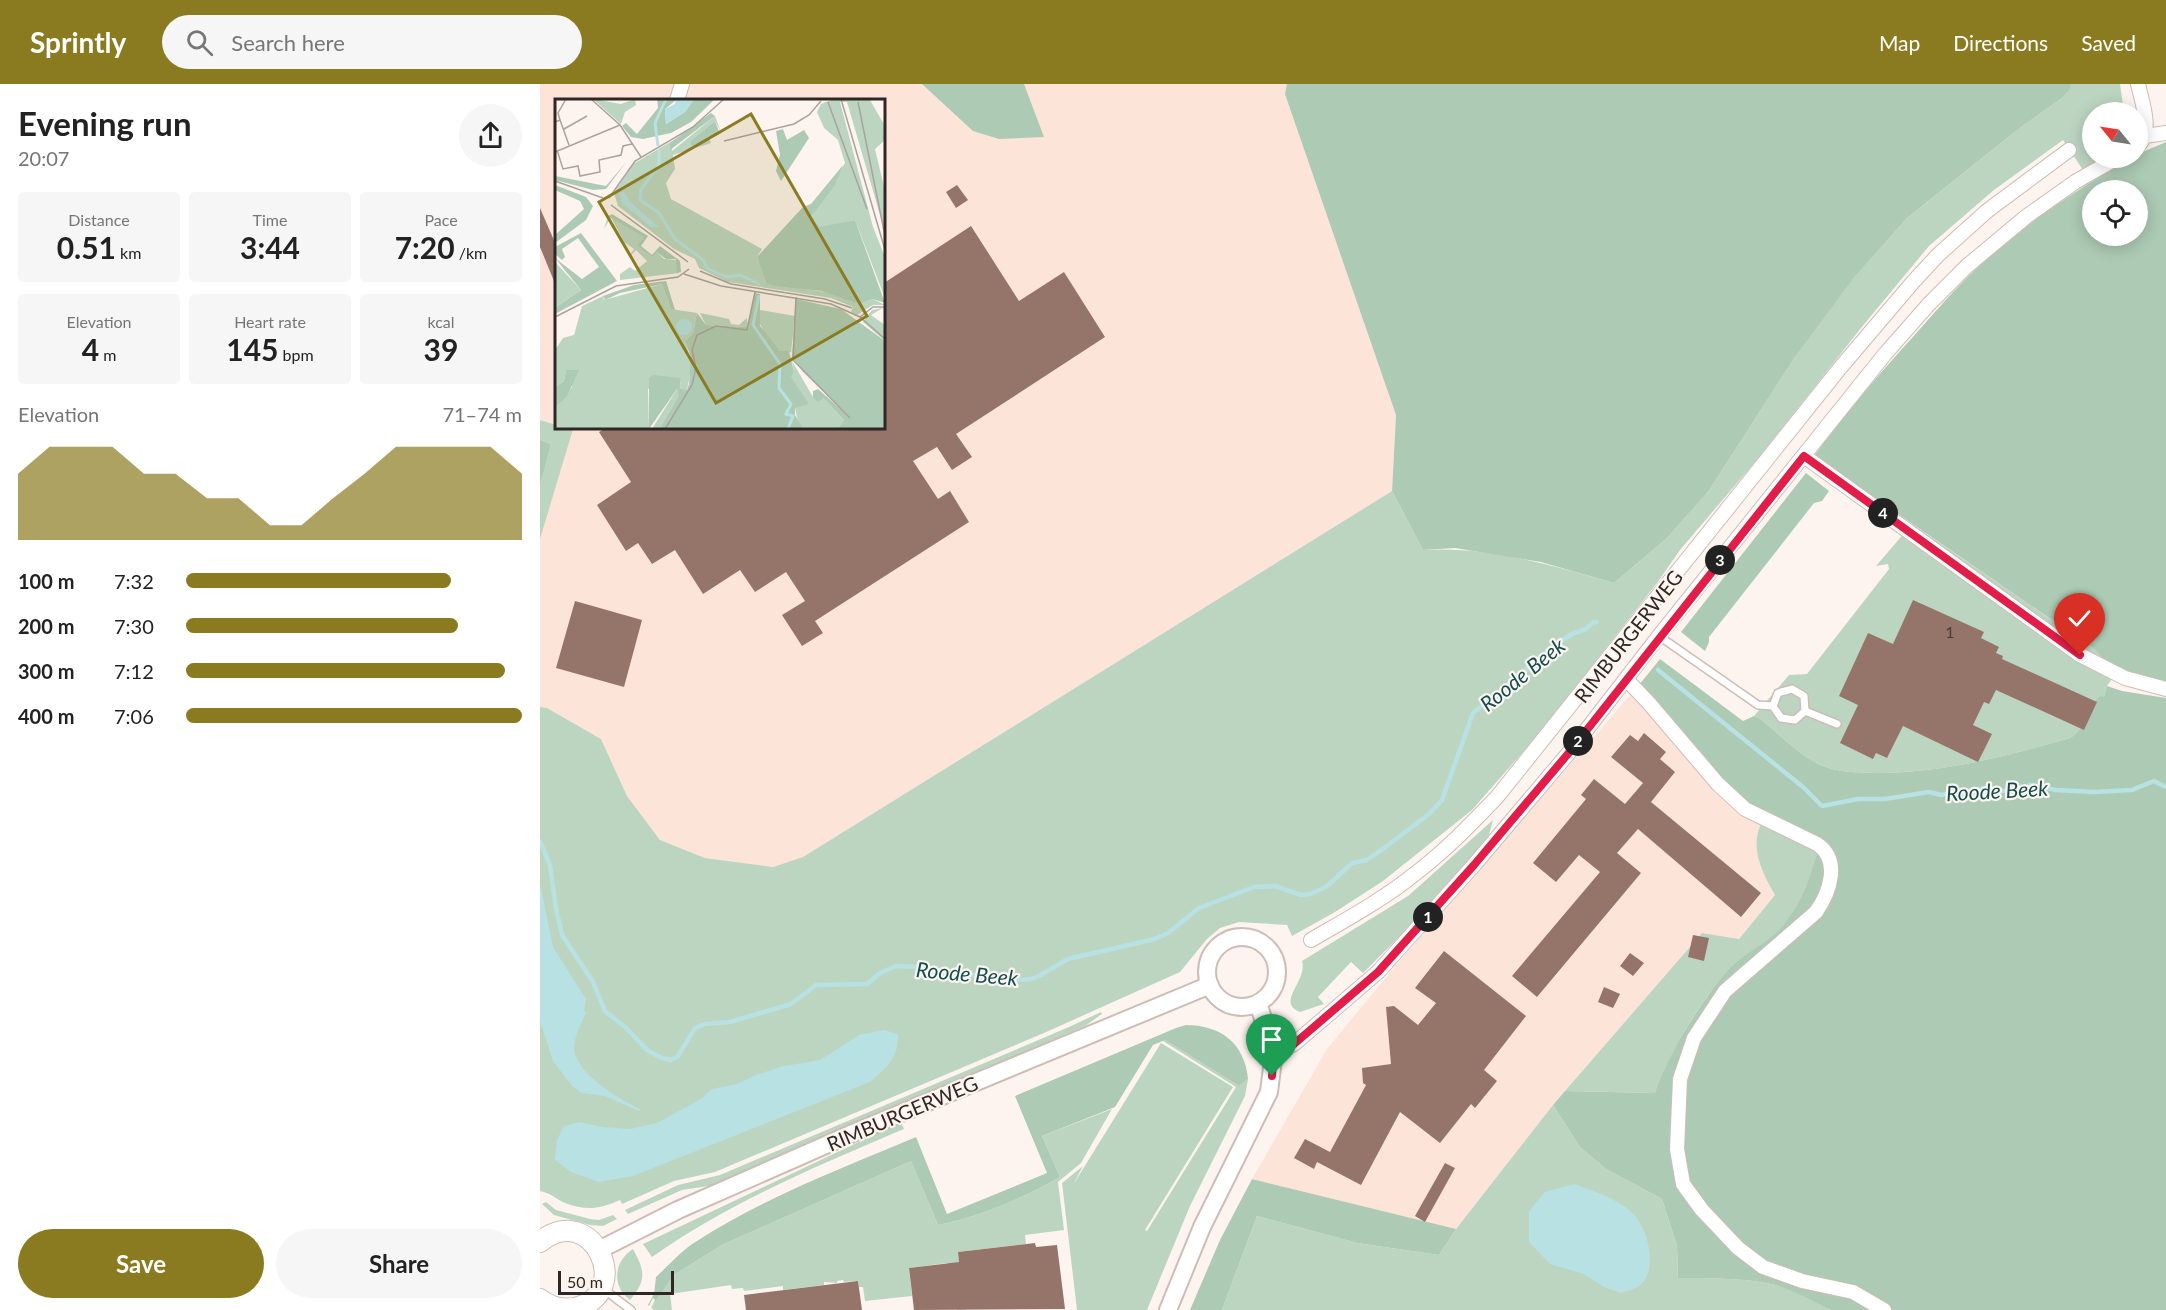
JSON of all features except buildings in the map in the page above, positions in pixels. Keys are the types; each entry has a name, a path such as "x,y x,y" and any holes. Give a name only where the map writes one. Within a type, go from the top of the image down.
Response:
{"main road":[{"path":"541,1300 557,1308 580,1309 602,1287 605,1269 599,1250 591,1241 574,1233 562,1232 542,1237"}],"street":[{"path":"677,99 682,84"},
{"path":"2138,84 2142,102"},
{"path":"2148,139 2166,133"},
{"name":"RIMBURGERWEG","path":"1311,940 1360,912 1415,874 1458,837 1497,797 1840,368 1906,289 1971,225 2069,150"},
{"path":"1274,1052 1294,1044 1378,972 1474,865 1627,680 1659,636 1906,329 1967,266 2027,216 2075,182 2100,168"},
{"path":"1804,456 2080,655 2125,678 2166,689"},
{"path":"1627,680 1718,784 1745,809 1817,844 1825,850 1831,860 1831,881 1826,898 1816,912 1725,991 1694,1038 1680,1079 1677,1149 1683,1184 1702,1210 1738,1248 1763,1267 1802,1281 1853,1292 1884,1310"},
{"path":"1232,938 1257,940 1270,950 1274,957 1277,975 1271,992 1258,1003 1249,1007 1230,1005 1215,994 1210,985 1207,977 1209,961 1218,947 1232,938"},
{"name":"RIMBURGERWEG","path":"599,1250 678,1210 853,1133 1210,985"},
{"path":"1168,1310 1202,1227 1269,1092 1274,1052 1258,1003"}],"lane":[{"path":"1659,636 1758,705 1773,706"},
{"path":"1773,706 1778,693 1792,688 1804,696 1805,711"},
{"path":"1773,706 1781,718 1795,720 1805,711"},
{"path":"1805,711 1837,724"},
{"path":"602,1287 631,1310"}],"shaded area":[{"path":"540,84 1309,84 1396,415 1392,491 803,857 773,867 705,858 660,840 627,796 601,739 547,708 540,707"},
{"path":"1639,685 1706,758 1742,804 1763,820 1764,874 1775,895 1739,939 1702,933 1553,1105 1456,1229 1252,1179 1327,1049 1396,965"}],"green space":[{"path":"922,84 1024,84 1044,137 999,139 973,131"},
{"path":"1287,84 2071,84 2061,99 2021,127 1907,218 1855,276 1793,360 1708,492 1667,538 1614,583 1541,562 1455,548 1423,550 1392,491 1396,415 1285,94"},
{"path":"2071,84 2120,84 2123,102 2082,102 2082,168 2086,168 2083,170 2063,140 1994,190 1929,246 1760,456 1680,550 1657,583 1537,736 1472,810 1383,881 1292,936 1287,925 1239,922 1220,928 1207,939 1180,972 1044,1033 715,1172 674,1181 622,1204 620,1200 593,1208 573,1206 540,1191 540,707 547,708 601,739 627,796 660,840 705,858 773,867 803,857 1392,491 1423,550 1472,551 1520,558 1614,583 1667,538 1708,492 1793,360 1855,275 1907,218 2021,127 2061,99"},
{"path":"2166,142 2166,681 2152,682 2116,673 2094,649 1814,456 1845,415 1979,266 2015,236 2082,188 2082,246 2148,246 2148,180 2094,180 2114,168 2148,168 2148,150"},
{"path":"540,420 555,425 555,429 573,429 540,539 540,486 551,444 540,440"},
{"path":"540,440 551,444 540,486"},
{"path":"1806,473 1829,491 1822,501 1814,503 1709,637 1705,651 1681,632"},
{"path":"1912,524 2094,649 2116,673 2107,686 2104,698 2099,696 2083,724 2070,738 1950,767 1901,772 1857,772 1832,769 1817,763 1799,752 1754,716 1789,675 1807,674 1889,569 1888,564 1876,566"},
{"path":"1660,659 1743,721 1754,716 1759,718 1808,758 1826,767 1851,772 1901,772 1950,767 2070,738 2083,724 2099,696 2104,697 2107,686 2122,691 2166,698 2166,1310 1831,1310 1791,1291 1766,1283 1733,1279 1678,1278 1677,1246 1662,1199 1606,1169 1580,1147 1553,1105 1565,1091 1655,1093 1668,1061 1690,1022 1715,986 1739,960 1778,932 1794,911 1819,847 1742,804 1706,758 1639,685"},
{"path":"1493,820 1489,835 1476,853 1363,973 1351,962 1318,997 1324,1004 1300,1012 1293,1008 1291,997 1301,976 1302,961 1408,896"},
{"path":"1763,820 1819,847 1807,884 1789,919 1758,950 1714,987 1684,1032 1655,1093 1565,1091 1702,933 1739,939 1775,895 1758,859 1757,839"},
{"path":"1101,1012 1102,1014 1085,1026 715,1185 682,1190 628,1214 625,1210 678,1185 720,1175"},
{"path":"1186,1025 1210,1028 1229,1038 1242,1055 1248,1079 1239,1086 1165,1040 1153,1045 1115,1107 1042,1136 1060,1177 1045,1185 985,1212 938,1225 911,1161 724,1244 675,1274 651,1308 655,1300 653,1298 648,1305 654,1294 656,1277 697,1241 777,1197 916,1137 947,1214 1047,1173 1015,1096"},
{"path":"1165,1040 1239,1086 1248,1079 1245,1096 1190,1206 1147,1310 1077,1310 1062,1183 1083,1166 1073,1185 1161,1043 1233,1087 1145,1230 1147,1231 1236,1087 1163,1041"},
{"path":"1553,1105 1580,1147 1606,1169 1662,1199 1677,1246 1678,1278 1734,1279 1766,1283 1808,1298 1831,1310 1222,1310 1257,1216 1357,1243 1439,1255 1456,1229"},
{"path":"1112,1109 1081,1163 1058,1182 1064,1230 1025,1235 1026,1244 958,1252 966,1310 957,1310 947,1263 909,1268 912,1296 865,1301 863,1287 859,1287 858,1281 844,1282 843,1280 837,1283 824,1282 824,1285 783,1290 783,1286 744,1291 743,1288 732,1289 731,1285 670,1294 672,1310 651,1308 675,1274 724,1244 911,1161 938,1225 985,1212 1031,1193 1060,1177 1042,1136"},
{"path":"901,1122 904,1129 807,1171 743,1202 652,1257 643,1244"},
{"path":"1252,1179 1456,1229 1439,1255 1357,1243 1257,1216 1222,1310 1190,1310 1220,1240"},
{"path":"546,1202 556,1210 590,1219 599,1220 613,1215 617,1219 603,1226 590,1225 554,1215 542,1204"},
{"path":"633,1249 642,1270 642,1281 630,1300 620,1288 617,1274 622,1260"}],"water":[{"path":"540,883 553,947 586,999 584,1010 586,1013 575,1039 575,1054 579,1063 594,1079 612,1094 640,1109 639,1111 605,1096 582,1093 572,1086 553,1061 540,1021"},
{"path":"884,1030 898,1034 896,1050 887,1067 870,1082 633,1176 599,1182 571,1172 555,1160 557,1140 564,1126 579,1122 630,1129 657,1123 701,1099 712,1089 737,1084 784,1066 820,1060 859,1035"},
{"path":"1574,1184 1616,1201 1630,1211 1641,1224 1648,1242 1650,1262 1645,1280 1637,1287 1621,1293 1604,1287 1584,1274 1550,1264 1529,1242 1529,1211 1545,1192"}],"waterway":[{"name":"Roode Beek","path":"540,841 550,865 562,935 593,982 605,1011 625,1027 648,1051 671,1060 678,1056 695,1028 705,1024 730,1022 791,1004 816,985 867,984 880,973 896,966 923,967 937,971 1018,980 1031,979 1068,959 1155,939 1168,933 1199,908 1254,887 1275,886 1301,895 1326,887 1352,863 1367,860 1429,814 1442,800 1473,713 1522,675 1533,661 1539,660 1552,646 1586,629 1593,622 1597,622"},
{"name":"Roode Beek","path":"1658,670 1803,787 1822,806 1858,799 1885,799 1929,792 1941,795 1987,788 1999,791 2021,790 2030,785 2056,790 2094,792 2132,790 2154,781 2166,787"}],"route":[{"path":"1272,1076 1274,1052 1294,1044 1378,972 1474,865 1567,755 1659,636 1804,456 2080,655"}]}
